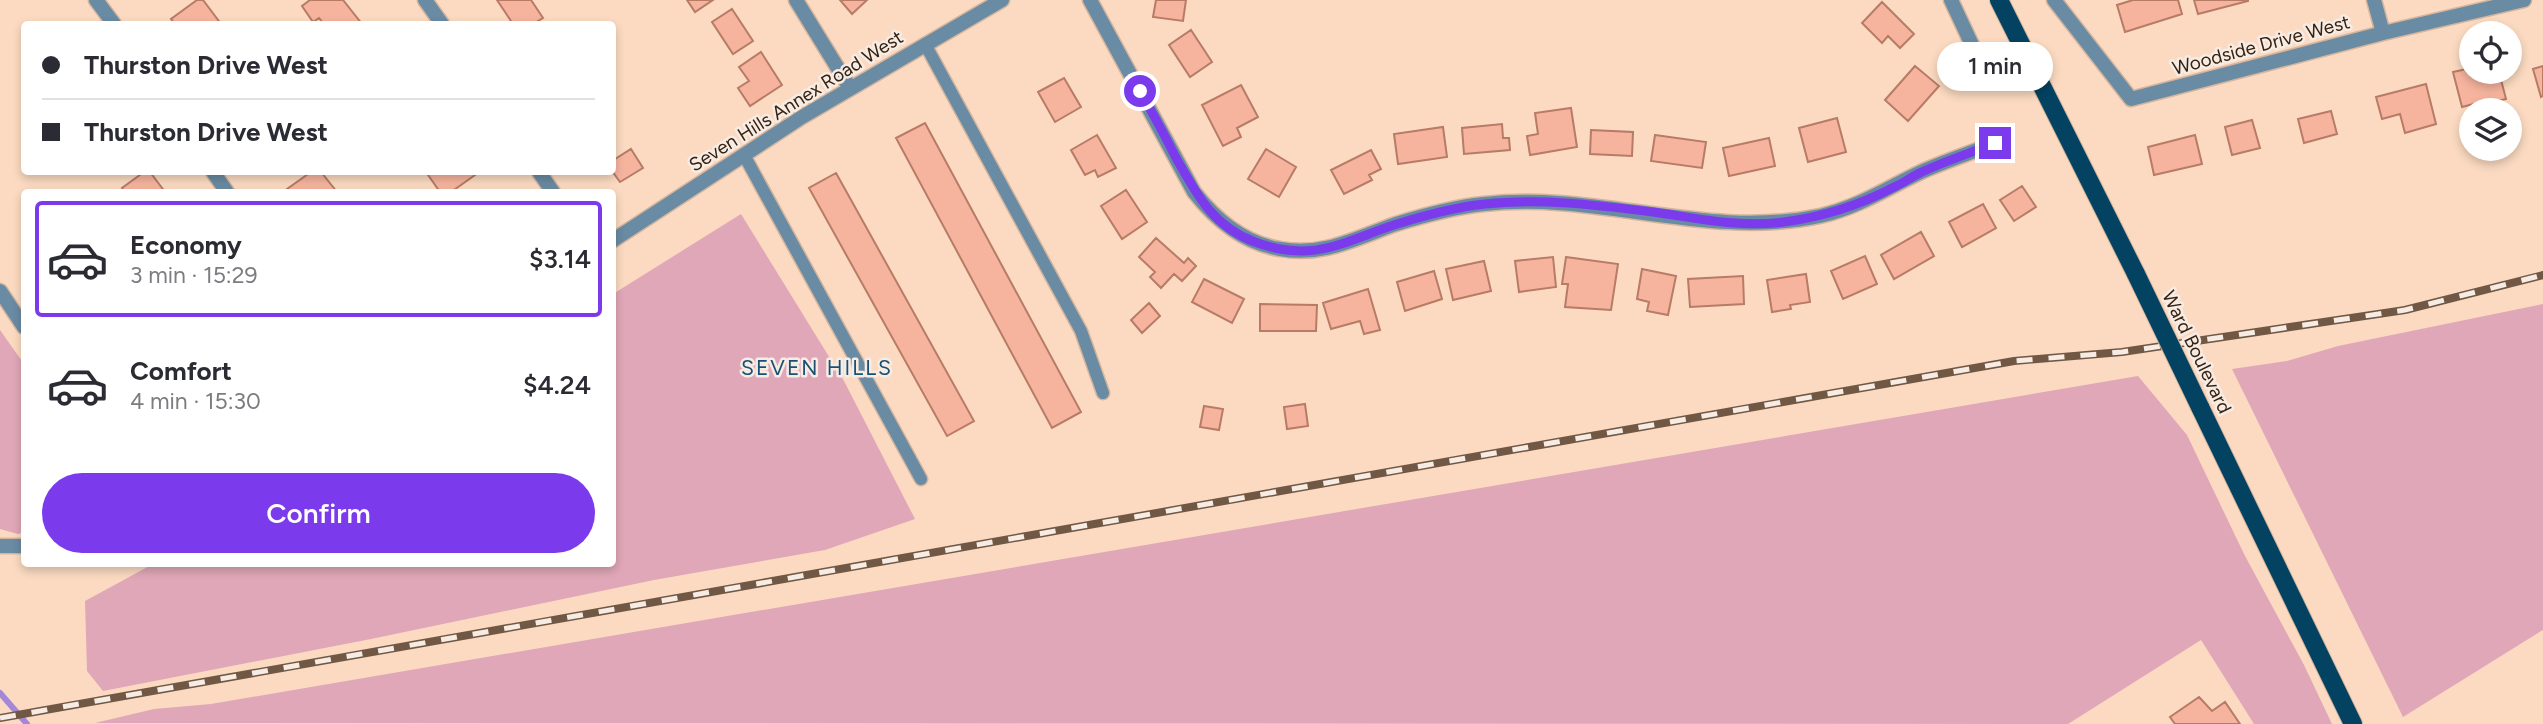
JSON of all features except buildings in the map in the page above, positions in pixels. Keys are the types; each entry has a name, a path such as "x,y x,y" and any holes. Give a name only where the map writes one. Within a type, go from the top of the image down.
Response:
{"main road":[{"name":"Ward Boulevard","path":"2000,0 2136,274 2353,724"}],"street":[{"path":"96,0 112,21"},
{"path":"425,0 440,21"},
{"path":"796,0 850,88"},
{"name":"Seven Hills Annex Road West","path":"616,237 850,88 1002,0"},
{"path":"1090,0 1194,192 1229,228 1254,242 1278,249 1303,252 1328,249 1436,212 1522,201 1654,212 1707,222 1783,222 1822,215 1863,202 1921,172 1995,143"},
{"path":"1951,0 1987,79"},
{"name":"Woodside Drive West","path":"2054,0 2131,99 2383,33 2524,0"},
{"path":"2374,0 2383,33"},
{"path":"0,291 21,322"},
{"path":"0,546 21,545"}],"lane":[{"path":"925,44 1081,331 1104,393"},
{"path":"744,155 920,479"}],"shaded area":[{"path":"741,214 844,381 915,519 825,550 654,580 103,691 87,671 85,601 147,567 616,567 616,292"},
{"path":"2543,304 2543,630 2403,717 2232,369 2287,361 2338,346"},
{"path":"0,330 21,360 21,533 0,529"},
{"path":"2138,376 2187,435 2244,554 2304,665 2332,724 2254,724 2201,640 2068,724 95,723 154,709 211,704"}],"waterway":[{"path":"0,693 27,724"}],"railway":[{"path":"0,718 2014,361 2122,352 2405,310 2543,275"}],"district":[{"name":"SEVEN HILLS","path":"817,367"}],"route":[{"path":"1140,91 1194,192 1210,211 1229,228 1254,242 1303,252 1353,242 1436,212 1522,201 1654,212 1707,222 1783,222 1822,215 1863,202 1921,172 1995,143"}]}
